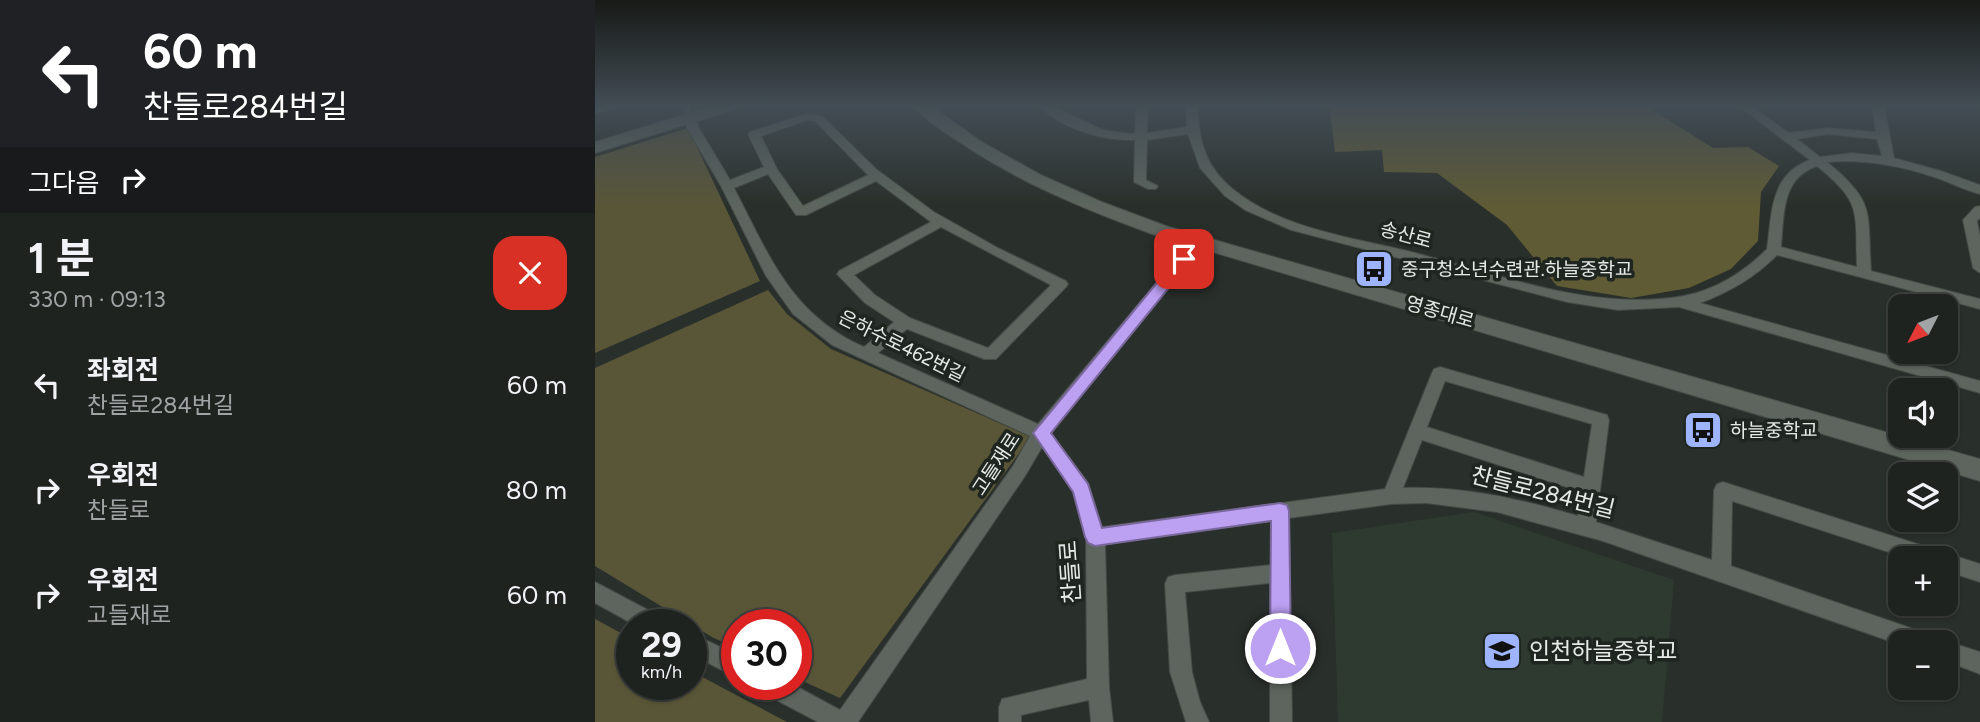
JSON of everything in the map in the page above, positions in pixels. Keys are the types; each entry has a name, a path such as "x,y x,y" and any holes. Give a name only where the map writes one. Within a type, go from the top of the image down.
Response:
{"street":[{"path":"595,148 616,140"},
{"name":"은하수로462번길","path":"700,140 773,276 798,310 838,341 1041,433"},
{"path":"757,140 771,169 801,212 875,177"},
{"path":"836,140 875,177 941,222 997,254 1061,284 990,355 905,322 870,299 844,274 941,222"},
{"name":"영종대로","path":"963,140 1041,184 1094,207 1199,241 1980,470"},
{"path":"1141,140 1140,183 1152,186"},
{"name":"송산로","path":"1195,140 1198,153 1211,175 1243,203 1267,215 1309,230 1579,301 1613,305 1701,297 1740,280 1774,250"},
{"path":"1788,140 1842,180 1856,196 1860,206 1864,274"},
{"path":"1883,140 1889,161"},
{"path":"1980,190 1931,171 1889,161 1852,158 1817,162 1794,174 1781,194 1774,250 1980,304"},
{"path":"727,186 771,169"},
{"path":"1980,210 1970,220 1980,268"},
{"name":"고들재로","path":"843,722 1019,471 1041,433 1199,241"},
{"name":"송산로","path":"1676,301 1980,387"},
{"path":"867,353 905,322"},
{"path":"1391,496 1440,373 1601,420 1586,527"},
{"path":"1417,431 1591,487"},
{"name":"찬들로","path":"1041,433 1081,489 1095,537 1098,687 1102,722"},
{"path":"1721,572 1723,490 1896,546"},
{"name":"찬들로284번길","path":"1095,537 1391,496 1412,494 1475,499 1586,527 1888,630"},
{"path":"1280,511 1280,722"},
{"path":"1958,566 1980,573"},
{"path":"1198,722 1188,705 1181,678 1175,584 1280,573"},
{"path":"595,592 626,609"},
{"path":"1958,655 1980,663"},
{"path":"1010,722 1010,707 1098,687"},
{"path":"800,700 843,722"}],"shaded area":[{"path":"651,140 694,140 760,281 595,353 595,157"},
{"path":"1334,140 1700,140 1713,148 1748,147 1779,166 1761,192 1758,241 1731,269 1689,288 1631,298 1557,286 1507,225 1437,173 1384,172 1382,150 1335,152"},
{"path":"768,290 787,314 831,349 1031,437 840,698 812,685 812,609 721,609 721,641 707,634 707,609 666,609 595,566 595,368"},
{"name":"인천하늘중학교","path":"1474,512 1674,580 1662,722 1338,722 1332,533"},
{"path":"595,619 616,630 616,700 707,700 707,680 721,687 721,700 746,700 787,722 595,722"}],"place":[{"name":"중구청소년수련관.하늘중학교","path":"1374,269"},
{"name":"하늘중학교","path":"1703,430"},
{"name":"인천하늘중학교","path":"1502,651"}],"route":[{"path":"1184,259 1041,433 1081,489 1095,537 1280,511 1280,648"}]}
